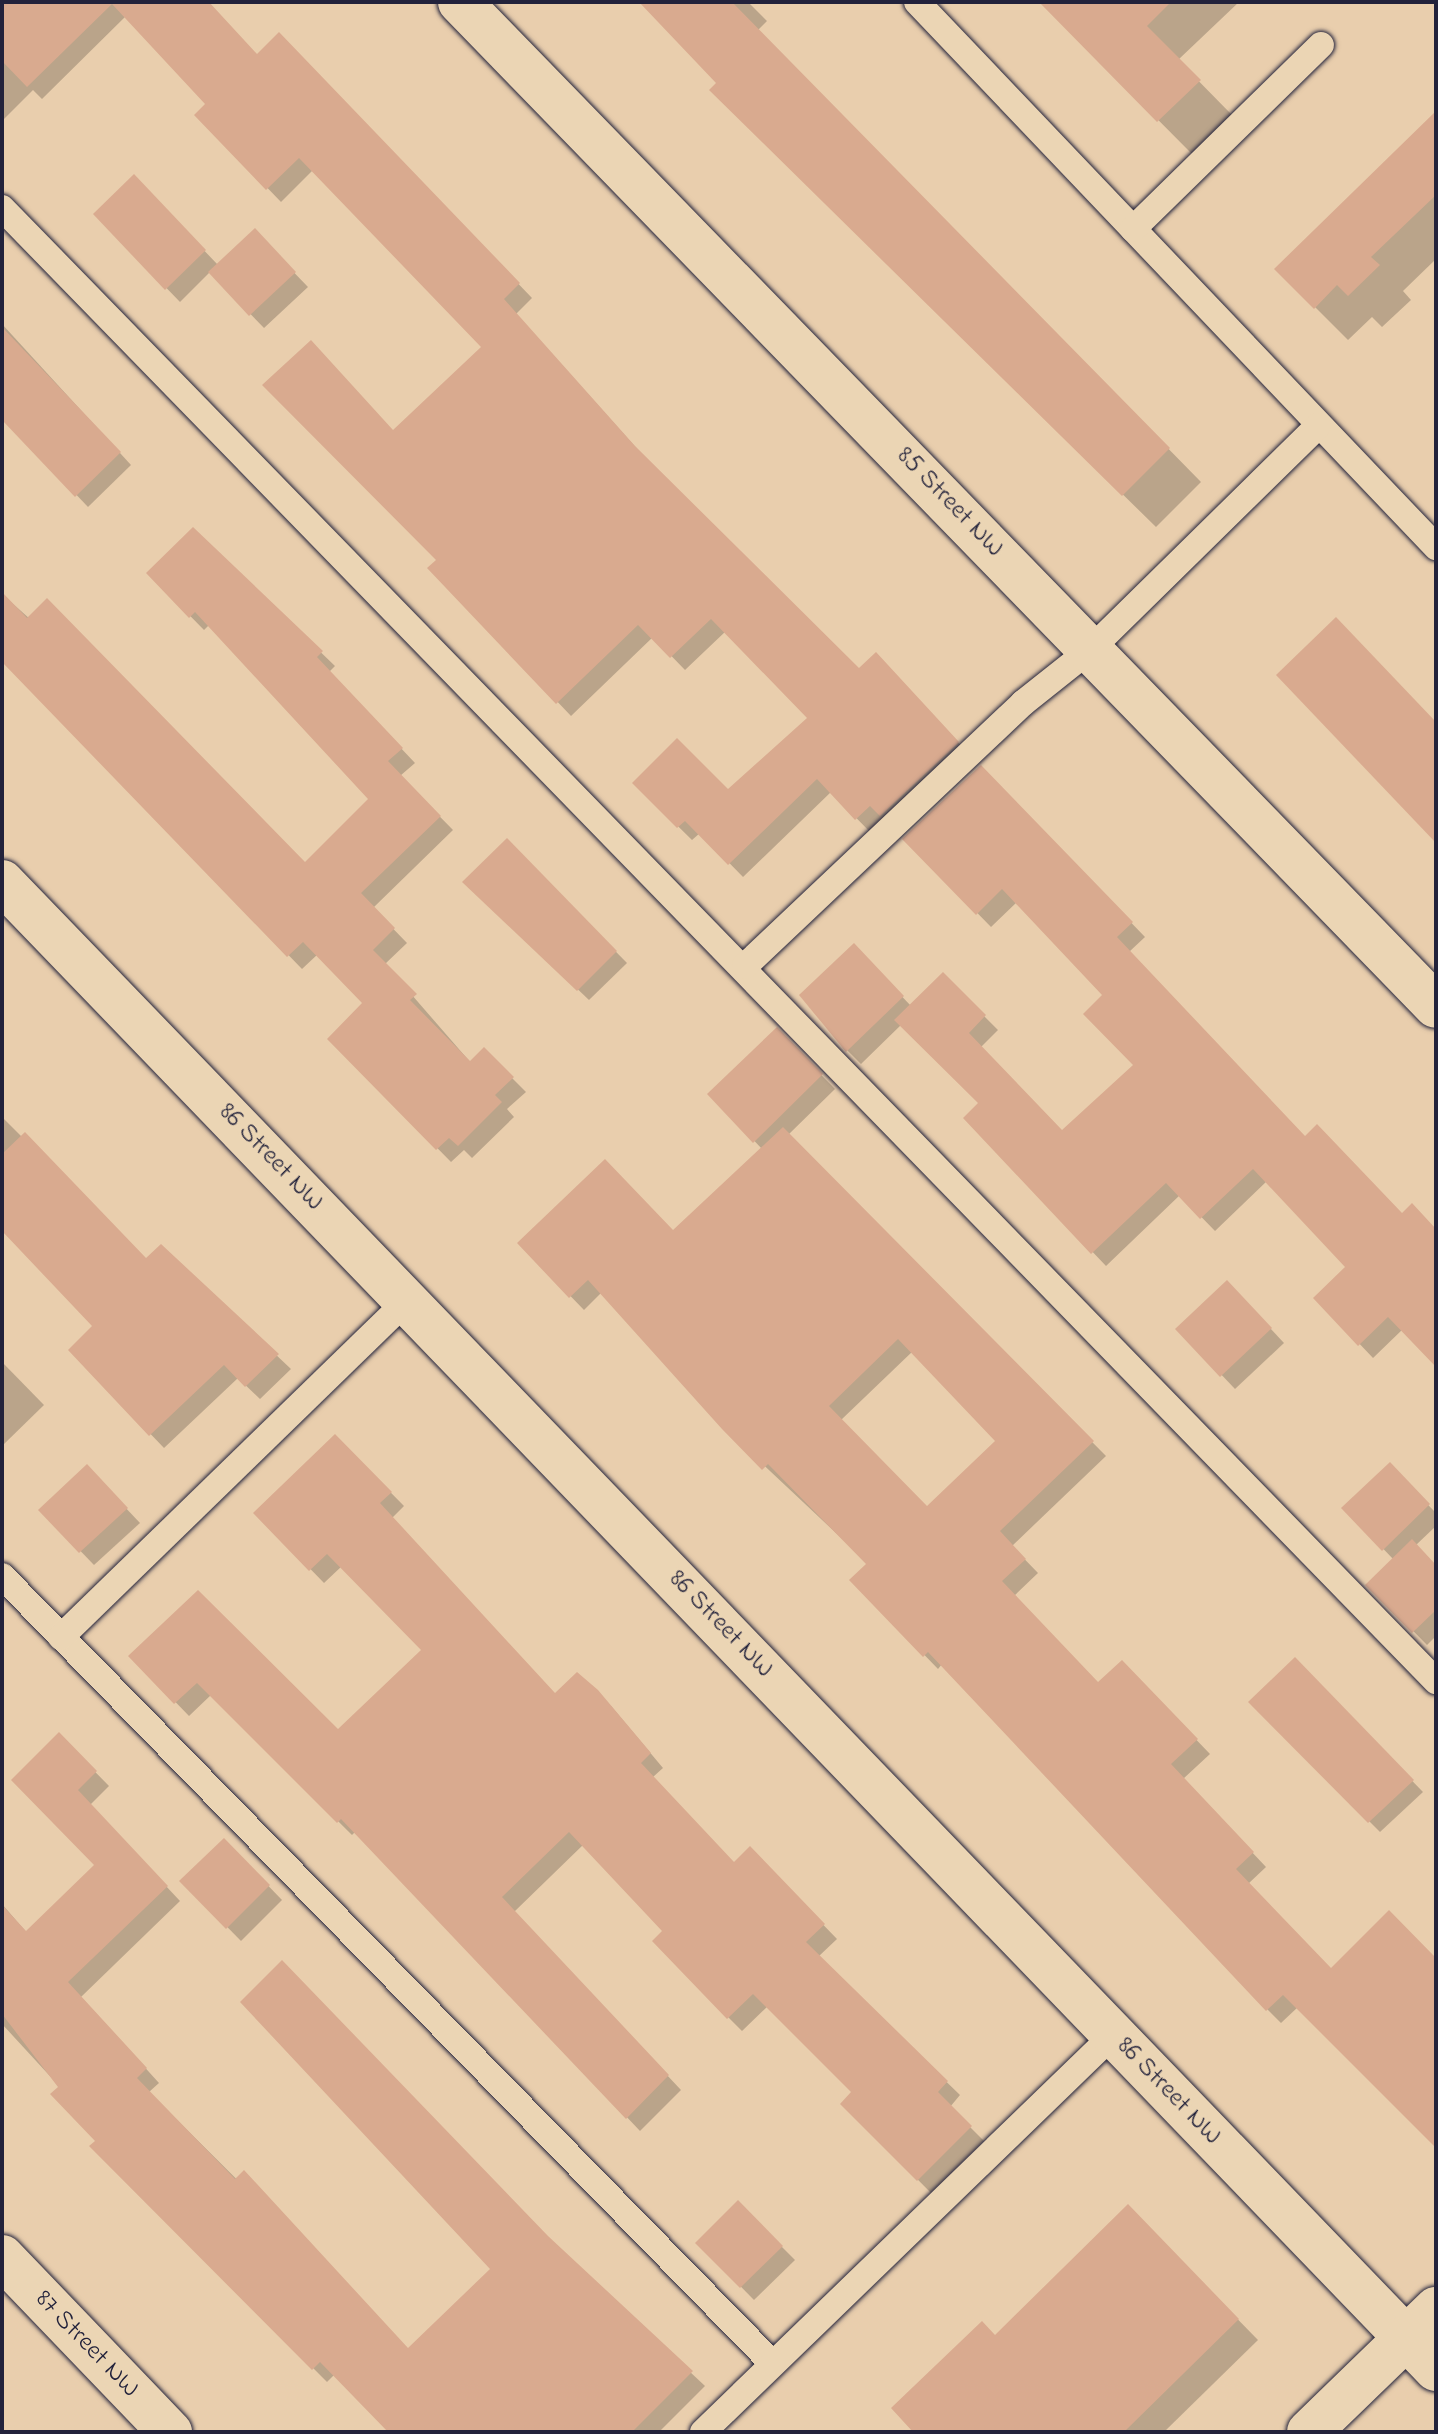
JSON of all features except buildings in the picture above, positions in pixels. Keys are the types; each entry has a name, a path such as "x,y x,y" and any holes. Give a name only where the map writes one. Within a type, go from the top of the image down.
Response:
{"street":[{"name":"85 Street NW","path":"460,2 1436,1006"},
{"name":"86 Street NW","path":"2,882 1113,2035 1421,2324 1436,2369"},
{"name":"87 Street NW","path":"2,2257 170,2432"},
{"path":"1309,2432 1421,2324"}],"lane":[{"path":"917,2 1436,547"},
{"path":"1133,229 1321,45"},
{"path":"2,208 745,966 1436,1681"},
{"path":"745,966 1023,703 1091,649 1318,426"},
{"path":"61,1637 408,1300"},
{"path":"2,1576 773,2364"},
{"path":"703,2432 1113,2035"}]}
